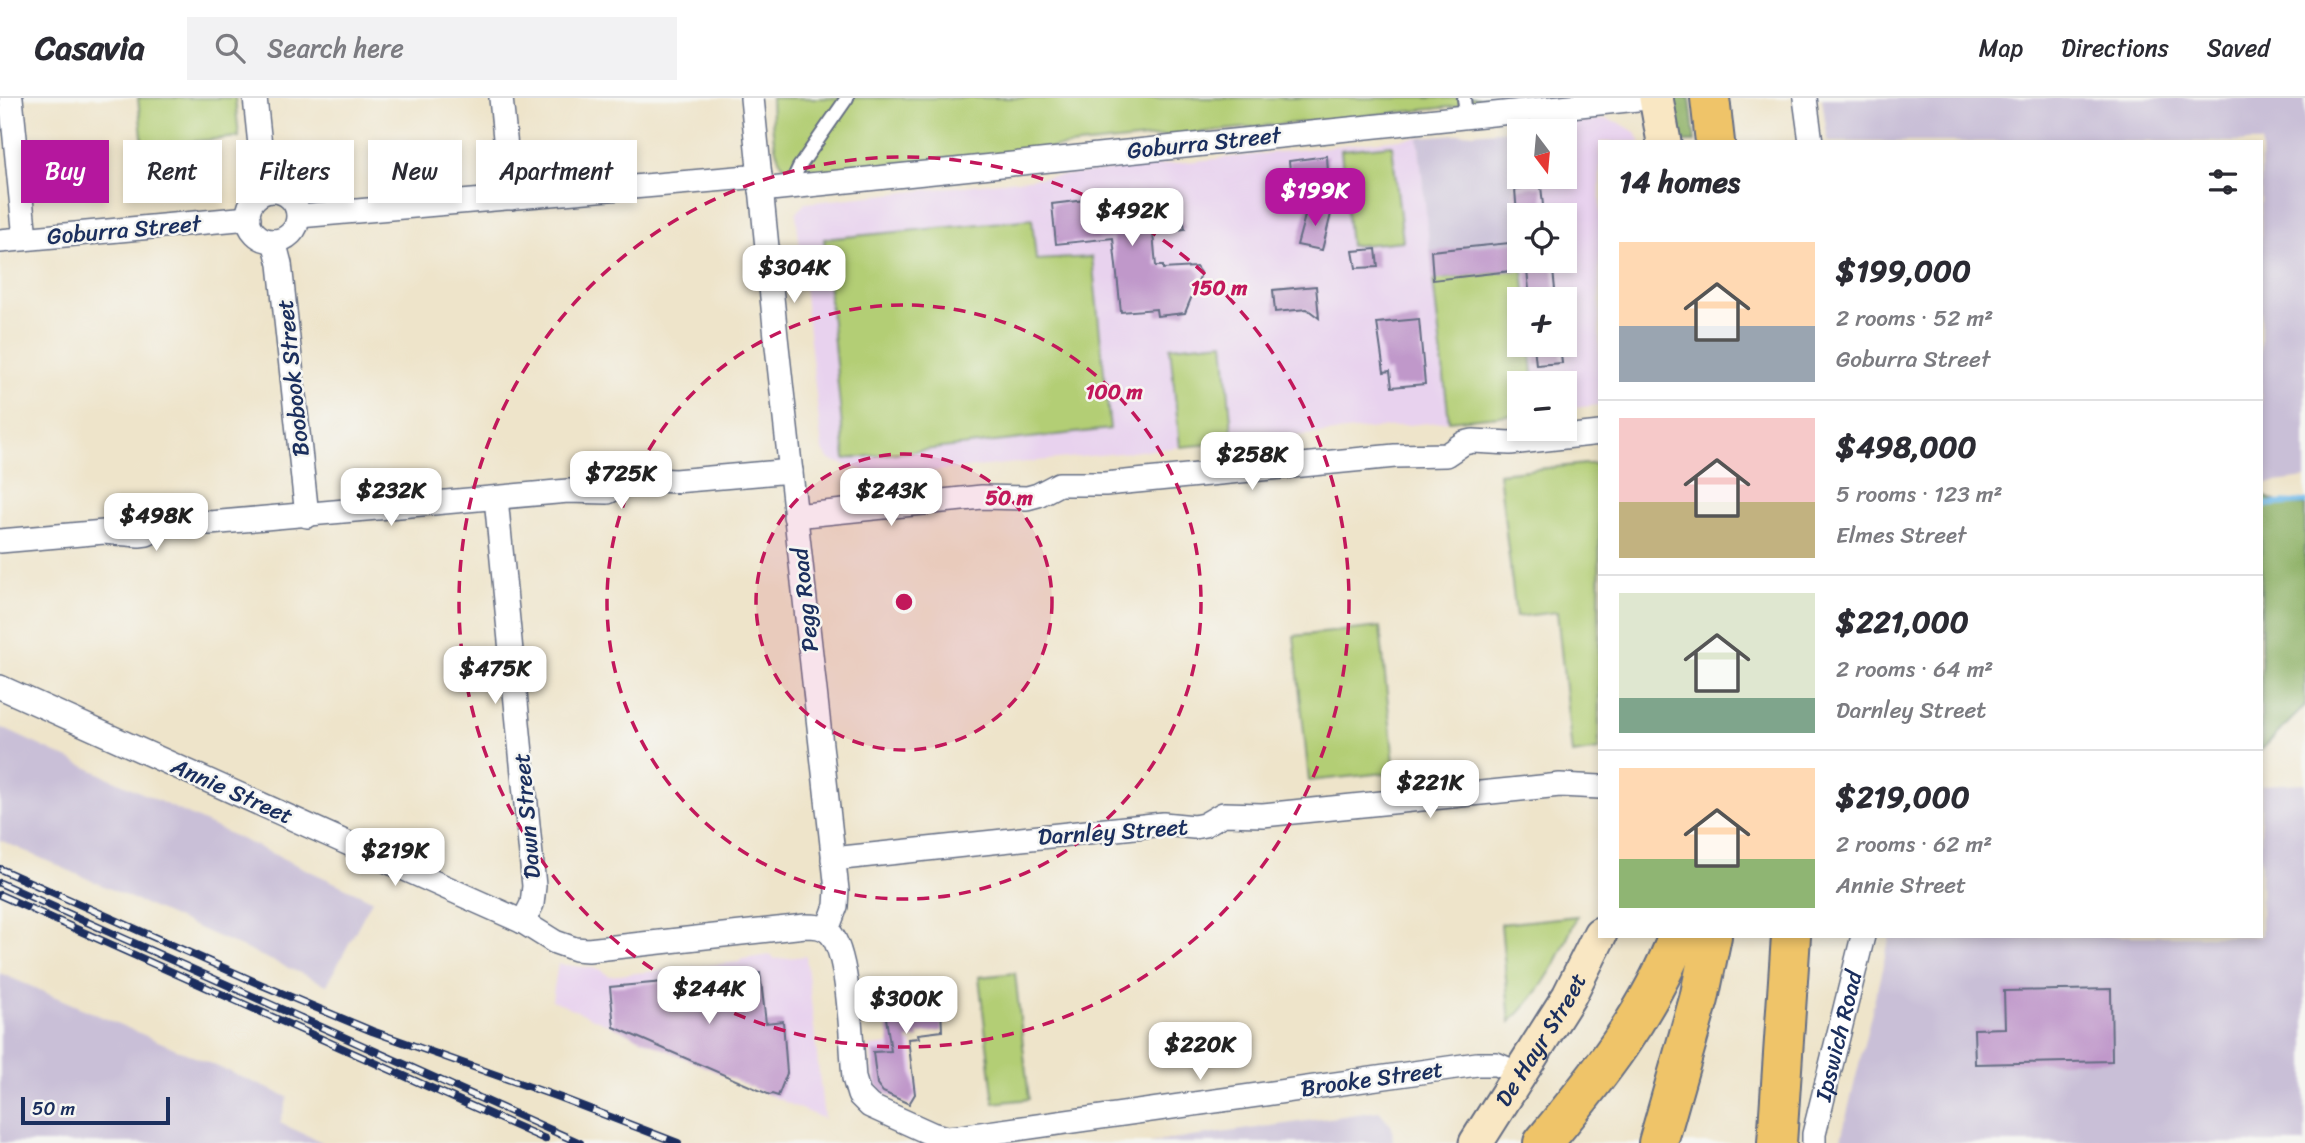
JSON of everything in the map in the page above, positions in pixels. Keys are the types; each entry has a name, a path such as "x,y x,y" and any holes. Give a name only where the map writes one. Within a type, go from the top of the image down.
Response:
{"highway":[{"path":"1710,98 1715,140"},
{"path":"1735,98 1740,140"},
{"path":"1543,1143 1596,1080 1625,1038 1663,971 1677,938"},
{"path":"1658,1143 1699,999 1712,938"},
{"path":"1684,1143 1708,1064 1738,938"},
{"path":"1777,1143 1791,938"}],"street":[{"path":"11,98 25,239"},
{"path":"255,98 259,140"},
{"path":"501,98 505,140"},
{"name":"Pegg Road","path":"752,98 834,859 836,900 827,930"},
{"name":"Goburra Street","path":"637,190 761,183 789,188 1465,107 1647,98"},
{"path":"1656,98 1664,140"},
{"path":"1805,98 1811,140"},
{"name":"Goburra Street","path":"299,216 476,201"},
{"path":"254,203 249,211 250,225 260,237 274,241 289,236 294,230 299,216 294,203"},
{"name":"Goburra Street","path":"0,241 249,218"},
{"name":"Boobook Street","path":"274,241 280,264 307,516"},
{"path":"795,516 982,497 1027,498 1065,483 1105,484 1395,456 1441,455 1473,441 1510,443 1598,433"},
{"path":"0,541 104,532 139,535 147,534 177,519 209,523 307,516 408,504 568,491 608,492 639,479 675,481 791,471"},
{"name":"Dawn Street","path":"496,498 534,886 532,904 523,922"},
{"name":"Annie Street","path":"0,687 523,922 555,943 575,950 804,926 827,930"},
{"name":"Darnley Street","path":"834,859 1150,825 1194,827 1228,813 1263,815 1560,785 1598,787"},
{"name":"Brooke Street","path":"827,930 835,940 843,960 854,1078 859,1095 870,1106 946,1138 1469,1065 1489,1063 1519,1074"},
{"name":"De Hayr Street","path":"1476,1143 1569,996 1598,938"},
{"name":"Ipswich Road","path":"1812,1140 1862,938"}],"lane":[{"path":"789,188 799,167 847,98"}],"shaded area":[{"path":"1822,98 2305,98 2305,478 2263,484 2263,140 1828,140"},
{"path":"1606,119 1635,132 1640,140 1598,140 1598,405 1577,408 1577,371 1533,371 1531,357 1577,357 1577,287 1525,287 1523,273 1577,273 1577,203 1516,203 1515,189 1577,189 1577,122"},
{"path":"1507,130 1507,189 1514,189 1515,203 1507,203 1507,271 1433,280 1418,137"},
{"path":"1418,137 1449,421 883,476 829,460 822,449 796,213 805,203"},
{"path":"0,727 372,900 327,985 0,840"},
{"path":"2305,783 2305,1143 1840,1143 1890,938 2263,938 2263,785"},
{"path":"771,955 775,959 806,956 824,1119 552,1000 558,964 599,969 609,976 739,962 742,959"},
{"path":"0,973 288,1097 280,1123 324,1143 0,1143"},
{"path":"912,1042 918,1094 912,1106 881,1092 874,1083 870,1046"},
{"path":"1379,1111 1392,1126 1393,1143 1148,1143"}],"green space":[{"path":"138,98 235,98 239,137 142,140"},
{"path":"771,98 1539,98 804,173 787,169 778,156 773,136"},
{"path":"1668,98 1690,98 1695,140 1674,140"},
{"path":"1392,145 1403,241 1350,246 1341,150"},
{"path":"1032,219 1036,260 1092,257 1110,429 845,459 824,239"},
{"path":"1507,271 1523,273 1525,287 1507,287 1507,357 1531,357 1533,371 1507,371 1507,415 1449,421 1433,280"},
{"path":"1224,342 1233,442 1180,447 1170,347"},
{"path":"1598,464 1598,750 1572,754 1557,612 1516,617 1499,473"},
{"path":"2263,496 2281,504 2305,505 2305,706 2263,748"},
{"path":"1380,627 1395,772 1309,781 1294,636"},
{"path":"1577,916 1550,973 1510,1022 1501,924"},
{"path":"1015,973 1029,1099 994,1103 979,977"}],"building":[{"path":"1327,156 1328,173 1291,179 1289,161"},
{"path":"1515,189 1541,189 1543,203 1516,203"},
{"path":"1161,191 1163,214 1182,212 1185,229 1153,233 1156,266 1163,266 1163,269 1196,267 1201,274 1185,313 1157,316 1156,309 1121,312 1113,238 1056,244 1052,204"},
{"path":"1308,205 1332,210 1322,250 1297,245"},
{"path":"1507,243 1507,271 1433,280 1431,251"},
{"path":"1376,249 1378,267 1356,268 1353,251"},
{"path":"1527,273 1553,273 1555,287 1529,287"},
{"path":"1316,286 1319,318 1307,309 1275,312 1273,290"},
{"path":"1419,319 1425,384 1392,387 1390,371 1384,372 1377,323"},
{"path":"1535,357 1561,357 1562,363 1536,365"},
{"path":"760,973 766,1023 783,1021 787,1073 778,1096 770,1095 614,1027 610,987"},
{"path":"940,985 942,1031 918,1034 919,1038 908,1039 915,1094 909,1104 883,1092 877,1084 873,1052 891,1051 882,991"},
{"path":"2111,989 2112,1061 1975,1064 1974,1029 2005,1028 2004,991"}],"waterway":[{"path":"2263,505 2305,502"}],"railway":[{"path":"0,869 372,1031 678,1143"},
{"path":"0,883 580,1143"},
{"path":"0,895 545,1139"}]}
